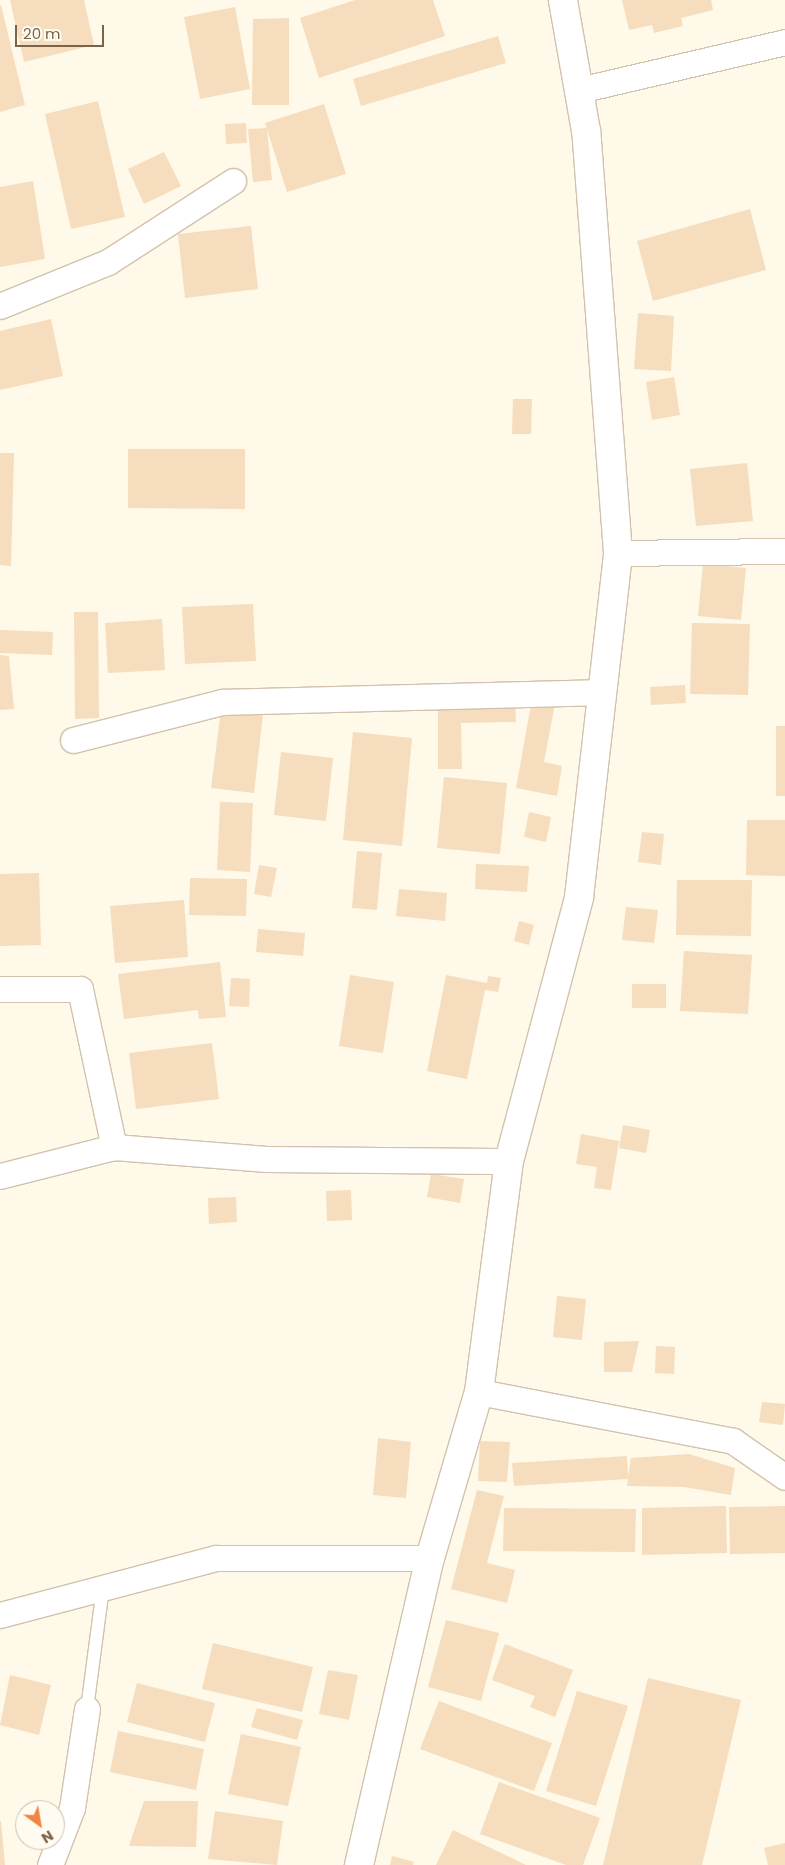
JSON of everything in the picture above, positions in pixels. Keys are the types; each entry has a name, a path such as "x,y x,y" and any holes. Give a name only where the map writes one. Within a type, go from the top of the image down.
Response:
{"street":[{"path":"359,1865 430,1558 479,1392 509,1161 579,897 618,553 586,131 563,0"},
{"path":"579,90 785,42"},
{"path":"0,306 108,262 233,181"},
{"path":"618,553 785,551"},
{"path":"73,740 222,702 602,692"},
{"path":"0,990 80,989 114,1147"},
{"path":"0,1176 114,1147 267,1159 509,1161"},
{"path":"479,1392 733,1441 785,1477"},
{"path":"0,1615 216,1558 430,1558"},
{"path":"50,1865 72,1808 87,1709"}],"lane":[{"path":"87,1709 103,1587"}],"building":[{"path":"10,0 84,0 94,45 24,62"},
{"path":"355,0 433,0 445,36 319,78 300,18"},
{"path":"622,0 711,0 713,10 681,18 683,26 654,33 652,25 629,30"},
{"path":"0,6 25,105 0,112"},
{"path":"235,7 250,89 200,99 184,17"},
{"path":"289,18 289,105 252,105 253,19"},
{"path":"498,36 506,63 361,106 353,79"},
{"path":"98,101 125,217 71,229 45,114"},
{"path":"324,104 346,174 287,192 265,123"},
{"path":"246,123 247,143 226,144 225,124"},
{"path":"267,128 272,180 253,182 248,129"},
{"path":"164,152 181,186 144,204 128,169"},
{"path":"33,181 45,259 0,267 0,187"},
{"path":"750,209 766,270 653,301 637,241"},
{"path":"251,226 258,289 185,298 178,234"},
{"path":"638,313 674,316 671,371 634,369"},
{"path":"51,319 63,376 0,390 0,331"},
{"path":"674,377 680,415 652,420 646,382"},
{"path":"513,399 532,399 531,434 512,434"},
{"path":"128,449 245,449 245,509 128,508"},
{"path":"0,453 14,453 11,566 0,565"},
{"path":"747,463 753,521 696,526 690,469"},
{"path":"703,564 746,568 741,620 698,616"},
{"path":"253,604 256,661 185,664 182,607"},
{"path":"74,612 98,612 99,718 75,719"},
{"path":"162,619 165,670 108,673 105,623"},
{"path":"692,623 750,624 748,695 690,694"},
{"path":"0,630 53,632 52,655 0,653"},
{"path":"0,655 9,656 14,709 0,710"},
{"path":"685,685 686,703 651,705 650,687"},
{"path":"532,699 555,704 544,762 562,766 557,796 516,788"},
{"path":"515,702 516,722 461,723 462,769 438,769 438,703"},
{"path":"221,710 263,714 254,793 211,788"},
{"path":"776,726 785,726 785,796 776,796"},
{"path":"353,732 412,738 402,846 343,840"},
{"path":"281,752 333,758 326,821 274,815"},
{"path":"444,777 507,783 500,854 437,848"},
{"path":"220,802 253,803 250,872 217,870"},
{"path":"529,812 551,817 546,842 524,837"},
{"path":"747,820 785,820 785,876 746,875"},
{"path":"642,832 664,834 661,865 638,862"},
{"path":"357,851 382,853 377,910 352,908"},
{"path":"476,864 529,866 527,892 475,889"},
{"path":"259,865 277,868 271,897 254,894"},
{"path":"39,873 41,945 0,946 0,874"},
{"path":"190,878 247,879 246,916 189,915"},
{"path":"677,880 752,880 751,936 676,935"},
{"path":"399,889 447,893 445,921 396,916"},
{"path":"184,900 188,957 115,963 110,906"},
{"path":"626,907 658,910 654,943 622,940"},
{"path":"519,921 534,925 529,945 514,941"},
{"path":"258,929 305,933 303,956 256,952"},
{"path":"684,951 752,955 748,1014 680,1011"},
{"path":"220,962 226,1017 199,1019 198,1010 124,1019 118,974"},
{"path":"350,975 394,982 383,1053 339,1046"},
{"path":"446,975 487,983 488,976 501,978 498,992 485,990 467,1079 427,1071"},
{"path":"231,978 250,979 249,1007 229,1006"},
{"path":"632,984 666,984 666,1008 632,1008"},
{"path":"212,1043 219,1099 136,1109 129,1053"},
{"path":"623,1125 650,1130 646,1153 619,1148"},
{"path":"581,1134 619,1141 611,1190 594,1188 597,1167 576,1164"},
{"path":"431,1174 464,1179 460,1203 427,1197"},
{"path":"351,1190 352,1220 327,1221 326,1191"},
{"path":"236,1197 237,1222 209,1224 208,1198"},
{"path":"557,1296 586,1299 582,1340 553,1337"},
{"path":"639,1341 632,1372 604,1372 604,1342"},
{"path":"656,1346 675,1347 674,1374 655,1373"},
{"path":"762,1402 785,1404 783,1425 759,1422"},
{"path":"378,1438 411,1442 406,1498 373,1495"},
{"path":"480,1441 510,1442 507,1482 478,1481"},
{"path":"689,1454 735,1468 731,1495 684,1487 627,1486 628,1479 514,1486 512,1463 627,1456 628,1477 631,1458"},
{"path":"477,1490 504,1496 487,1563 515,1570 507,1603 451,1589"},
{"path":"726,1506 727,1553 642,1555 642,1508"},
{"path":"785,1506 785,1553 730,1554 729,1507"},
{"path":"504,1508 636,1509 635,1552 503,1551"},
{"path":"446,1620 499,1633 481,1701 428,1687"},
{"path":"213,1643 313,1667 302,1712 202,1689"},
{"path":"505,1644 573,1670 555,1717 530,1707 535,1696 492,1680"},
{"path":"328,1670 358,1675 349,1720 319,1714"},
{"path":"10,1675 51,1685 39,1735 0,1725"},
{"path":"648,1678 741,1700 702,1865 603,1865"},
{"path":"137,1683 215,1703 205,1742 127,1722"},
{"path":"577,1691 628,1706 596,1806 546,1791"},
{"path":"439,1701 552,1743 534,1791 420,1749"},
{"path":"257,1708 303,1720 297,1740 251,1727"},
{"path":"118,1731 204,1749 196,1790 110,1772"},
{"path":"241,1734 301,1747 288,1806 228,1794"},
{"path":"499,1782 600,1818 583,1865 566,1865 480,1834"},
{"path":"144,1801 198,1801 196,1847 129,1846"},
{"path":"215,1811 283,1821 277,1865 208,1859"},
{"path":"1,1821 5,1865 0,1865"},
{"path":"453,1830 526,1865 436,1865"},
{"path":"785,1843 785,1865 768,1865 764,1848"},
{"path":"392,1856 414,1862 413,1865 390,1865"}]}
